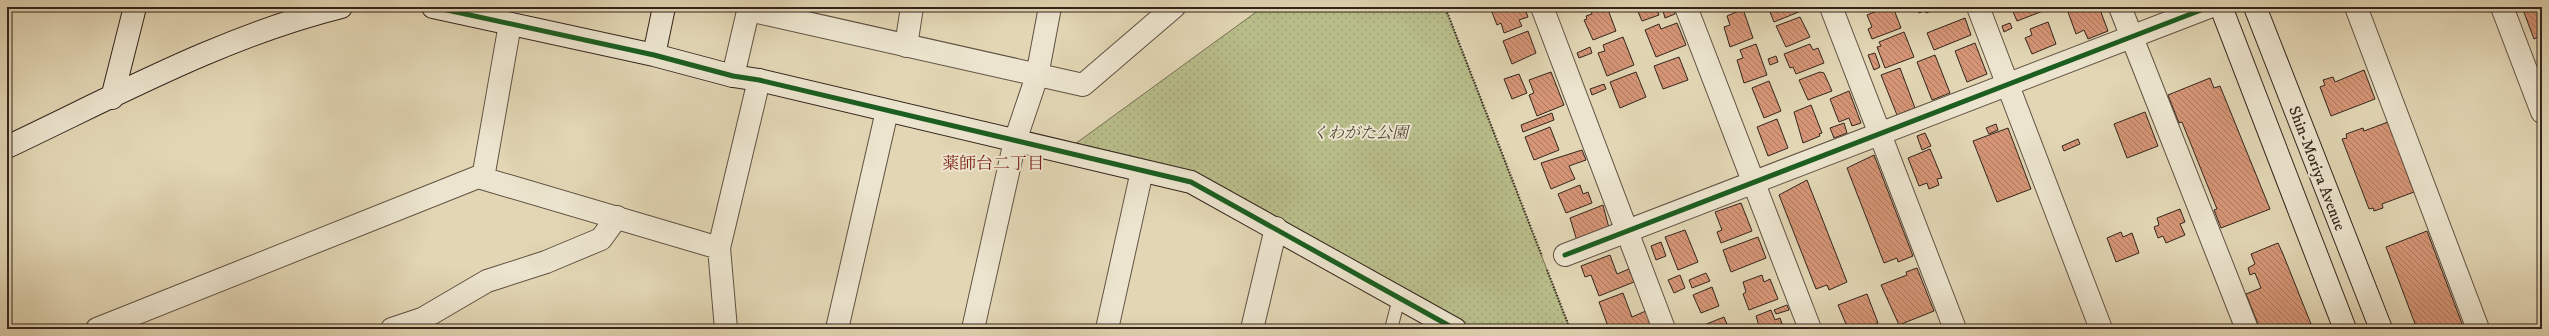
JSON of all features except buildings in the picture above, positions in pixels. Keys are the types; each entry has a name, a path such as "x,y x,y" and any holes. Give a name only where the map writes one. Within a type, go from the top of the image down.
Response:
{"street":[{"path":"112,98 135,7"},
{"path":"7,147 231,43 292,19 340,7"},
{"path":"433,7 654,55 733,76 759,80 1191,182 1276,228 1454,329"},
{"path":"654,55 664,7"},
{"path":"906,46 912,7"},
{"path":"973,329 1015,141 1037,76 1050,7"},
{"path":"733,76 749,8 906,46 1083,85 1174,7"},
{"path":"1542,7 1664,329"},
{"path":"1686,7 1810,329"},
{"path":"1831,7 1955,329"},
{"path":"1978,7 2101,329"},
{"path":"2120,7 2247,329"},
{"path":"1565,255 2209,7"},
{"name":"Shin-Moriya Avenue","path":"2221,7 2345,329"},
{"name":"Shin-Moriya Avenue","path":"2255,7 2381,329"},
{"path":"2356,7 2478,329"},
{"path":"2502,7 2542,112"},
{"path":"483,178 510,24"},
{"path":"726,329 719,248 759,80"},
{"path":"837,329 887,110"},
{"path":"1107,329 1142,171"},
{"path":"97,329 478,177 719,248"},
{"path":"392,329 422,319 486,281 546,262 600,239 617,217"},
{"path":"1252,329 1276,228"}],"lane":[{"path":"1391,329 1399,298"}],"path":[{"path":"1445,7 1570,329"}],"green space":[{"name":"くわがた公園","path":"1263,7 1445,7 1570,329 1455,329 1191,182 1064,152"}],"cycle path":[{"path":"433,7 654,55 733,76 759,80 1191,182 1455,329"},
{"path":"1565,255 2209,7"}],"district":[{"name":"薬師台二丁目","path":"993,163"}]}
